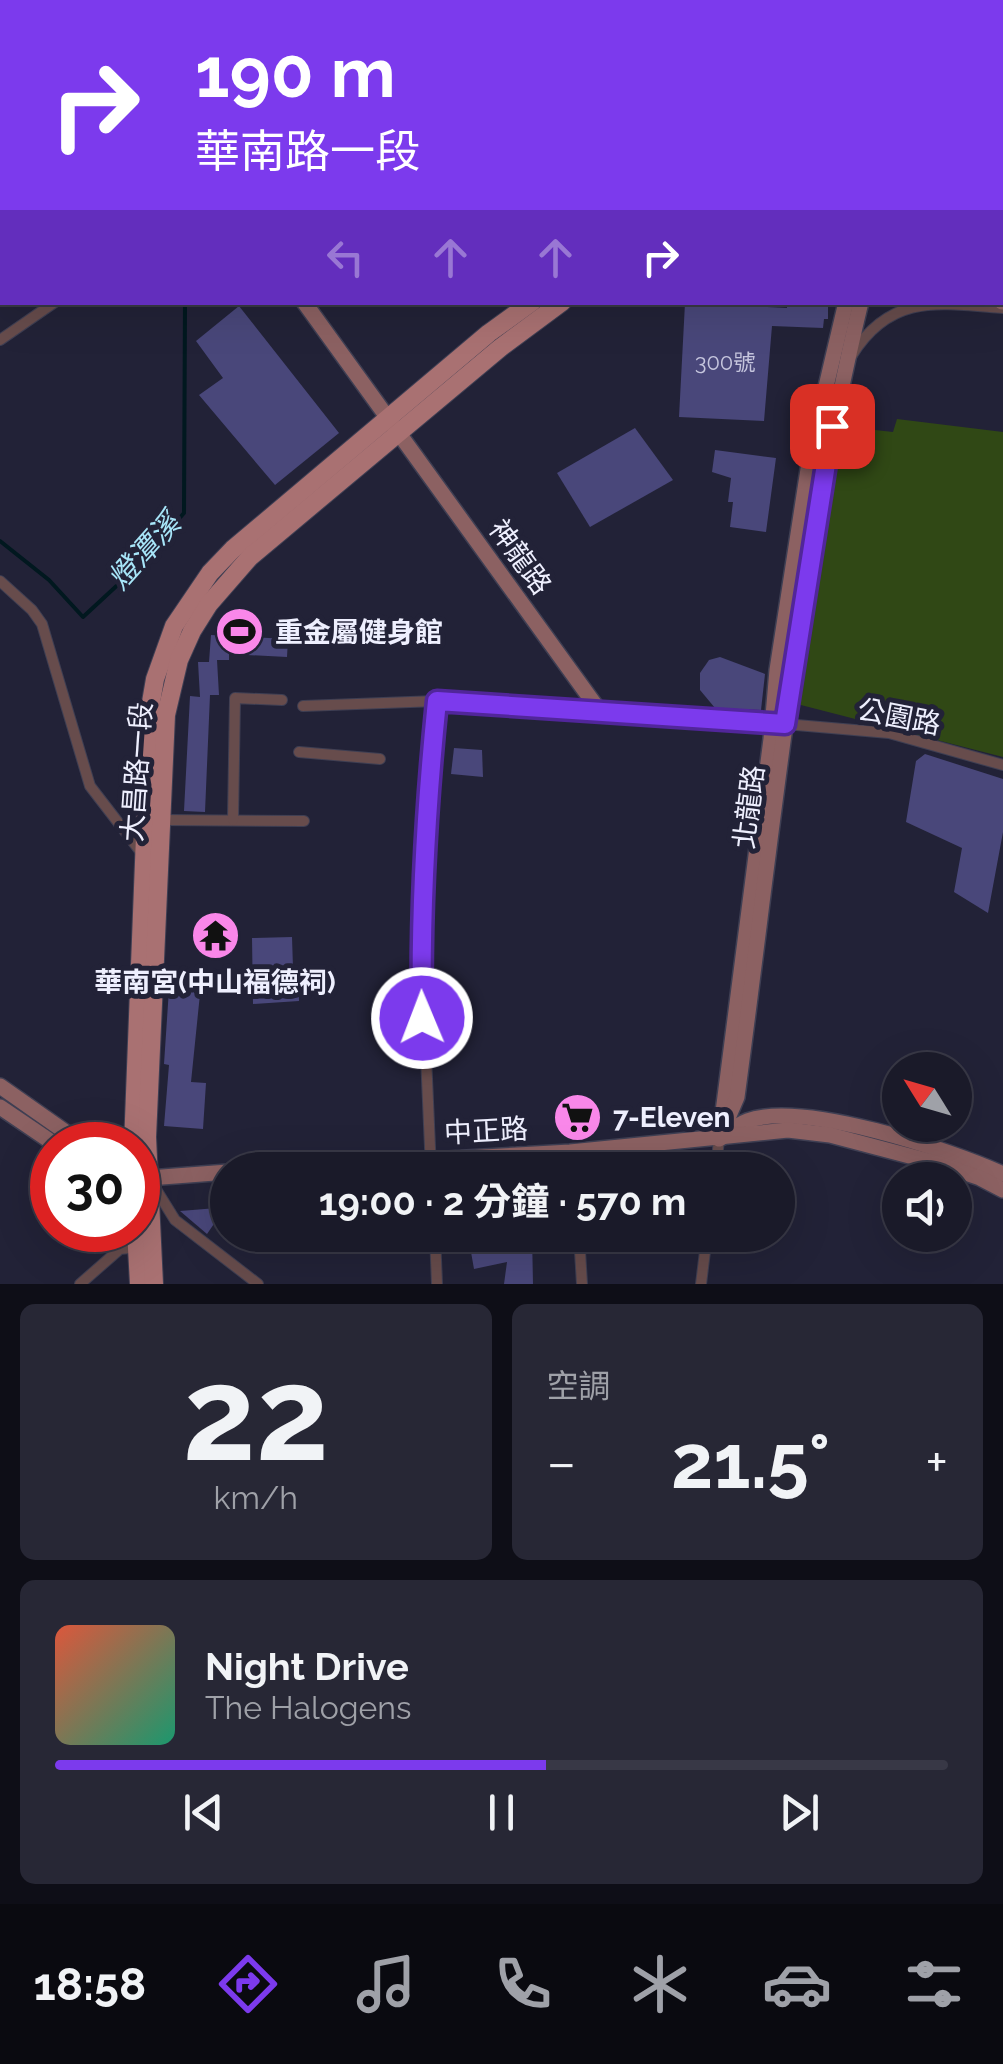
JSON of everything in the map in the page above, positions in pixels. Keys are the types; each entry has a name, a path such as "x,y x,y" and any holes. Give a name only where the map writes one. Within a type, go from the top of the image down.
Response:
{"main road":[{"name":"神龍路","path":"306,305 601,713"},
{"name":"大昌路一段","path":"148,1122 166,715 178,660 209,604 250,556 489,333 528,305"},
{"name":"大昌路一段","path":"134,1122 150,708 154,680 174,626 192,596 233,548 558,305"},
{"name":"北龍路","path":"779,724 777,670 812,450 845,305"},
{"name":"北龍路","path":"719,1139 779,724 838,399 860,305"},
{"path":"601,713 779,724"},
{"path":"0,1086 51,1122"},
{"path":"0,1107 30,1127"},
{"name":"中正路","path":"719,1139 748,1120 790,1117 931,1144 1003,1174"},
{"name":"中正路","path":"570,1152 788,1130 830,1135 955,1169 1003,1190"},
{"path":"160,1177 210,1173"},
{"path":"138,1252 139,1284"},
{"name":"大昌路一段","path":"150,1252 154,1284"}],"street":[{"path":"0,340 51,305"},
{"path":"838,399 853,352 884,318 912,306 926,305"},
{"path":"0,581 42,624 90,786 144,857"},
{"path":"233,820 234,698 282,700"},
{"path":"430,1152 420,919 437,701"},
{"path":"303,706 437,701 601,713"},
{"name":"公園路","path":"779,724 889,733 1003,765"},
{"path":"299,752 380,759"},
{"path":"161,820 304,821"},
{"name":"北龍路","path":"718,1152 719,1139"},
{"path":"160,1201 175,1220 258,1284"},
{"path":"80,1284 117,1252"},
{"path":"436,1252 437,1284"},
{"path":"580,1252 582,1284"},
{"path":"702,1284 705,1252"}],"green space":[{"path":"897,419 1003,432 1003,757 797,704 839,426 893,432"}],"building":[{"path":"685,305 787,308 828,305 828,319 824,319 823,328 772,326 764,421 679,417"},
{"path":"239,306 339,433 275,485 199,395 223,378 196,341"},
{"path":"635,428 673,480 590,527 557,473"},
{"path":"715,450 776,458 766,532 730,527 731,478 712,472"},
{"path":"211,635 288,639 287,657 229,654 229,660 217,660 219,695 210,695 205,812 184,811 190,696 200,697 198,662 209,662"},
{"path":"720,657 765,674 761,710 715,708 700,690 700,673 709,660"},
{"path":"454,748 482,750 483,777 451,774"},
{"path":"925,754 1003,779 1003,832 988,913 954,892 962,848 906,822 916,761"},
{"path":"292,937 299,1001 253,1004 252,938"},
{"path":"170,974 186,975 185,983 194,984 194,993 200,994 191,1082 206,1083 203,1129 164,1126"},
{"path":"210,1209 207,1234 180,1211"},
{"path":"471,1252 532,1252 533,1284 504,1284 507,1262 474,1269"}],"waterway":[{"name":"燈潭溪","path":"0,541 49,580 83,617 137,567 184,513 185,305"}],"place":[{"name":"重金屬健身館","path":"240,632"},
{"name":"華南宮(中山福德祠)","path":"215,935"},
{"name":"7-Eleven","path":"578,1117"}],"route":[{"path":"422,1018 420,919 437,701 785,724 832,426"}]}
